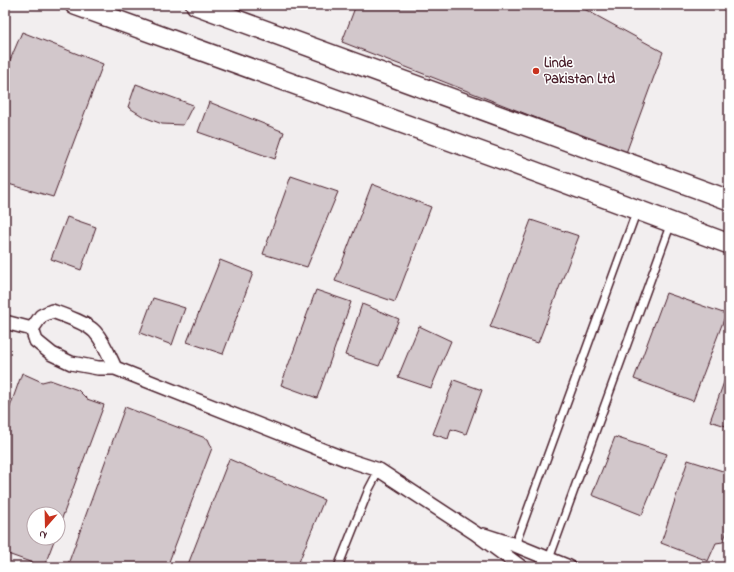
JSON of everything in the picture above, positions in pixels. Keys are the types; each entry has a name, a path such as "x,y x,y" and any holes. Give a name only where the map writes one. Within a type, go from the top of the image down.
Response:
{"street":[{"path":"75,5 729,244"},
{"path":"196,5 729,200"},
{"path":"32,329 41,316 52,310 68,316 94,331 108,351 115,368"},
{"path":"5,322 32,329"},
{"path":"32,329 36,341 52,354 71,363 98,368 115,368 345,459 379,470 475,533 521,567"},
{"path":"475,533 515,545 547,563 569,567"}],"lane":[{"path":"515,545 637,210"},
{"path":"547,563 671,223"},
{"path":"338,567 369,489 379,470"}],"shaded area":[{"path":"5,5 729,5 729,567 5,567"}],"building":[{"name":"Linde Pakistan Ltd","path":"356,5 577,5 663,52 626,153 342,42"},
{"path":"22,32 103,64 53,197 5,183 5,72"},
{"path":"136,84 193,105 183,125 162,124 144,117 128,107"},
{"path":"209,102 284,132 275,159 198,132"},
{"path":"291,176 338,192 307,267 263,254"},
{"path":"372,184 431,207 395,302 335,281"},
{"path":"67,217 96,227 81,270 51,259"},
{"path":"531,220 579,236 538,343 490,327"},
{"path":"220,260 253,273 223,354 187,342"},
{"path":"316,290 351,302 317,398 281,385"},
{"path":"666,293 726,314 693,401 634,379"},
{"path":"153,298 185,308 172,345 140,333"},
{"path":"362,304 399,319 379,366 345,355"},
{"path":"419,326 451,341 431,388 398,377"},
{"path":"729,368 729,427 710,421"},
{"path":"22,373 42,382 50,380 78,390 87,399 104,405 66,507 66,506 26,506 26,546 52,546 44,567 5,553 5,421"},
{"path":"454,380 482,390 466,434 451,429 448,439 433,434"},
{"path":"125,407 208,439 212,448 167,567 67,567"},
{"path":"615,437 667,454 642,515 592,495"},
{"path":"229,459 324,500 297,567 187,567"},
{"path":"688,460 729,473 729,526 723,542 716,543 708,561 661,543"}],"place":[{"name":"Linde Pakistan Ltd","path":"536,71"}]}
